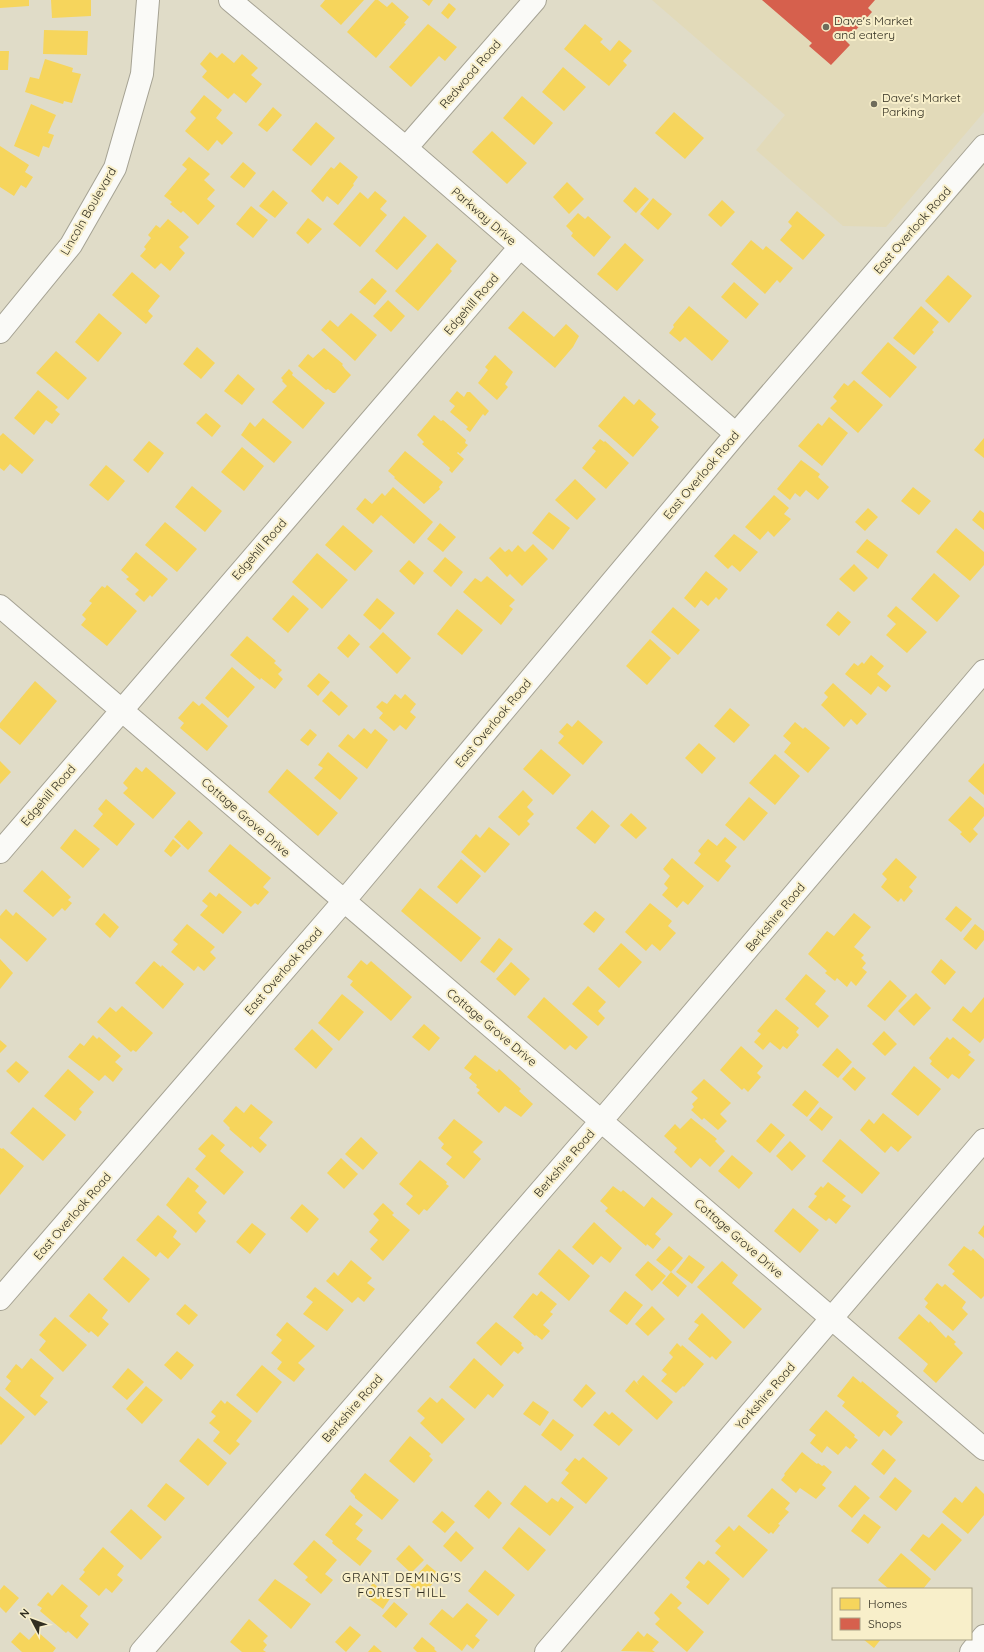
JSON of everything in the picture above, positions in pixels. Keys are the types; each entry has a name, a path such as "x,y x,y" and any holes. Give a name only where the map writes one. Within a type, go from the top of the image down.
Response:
{"street":[{"name":"Lincoln Boulevard","path":"0,332 71,245 115,168 142,74 148,0"},
{"name":"Parkway Drive","path":"230,0 406,148 736,434"},
{"name":"Redwood Road","path":"406,148 535,0"},
{"name":"East Overlook Road","path":"0,1299 344,901 736,434 984,146"},
{"name":"Edgehill Road","path":"0,852 520,248"},
{"name":"Cottage Grove Drive","path":"0,606 602,1120 984,1449"},
{"name":"Berkshire Road","path":"141,1652 602,1120 984,671"},
{"name":"Yorkshire Road","path":"546,1652 984,1140"},
{"path":"970,1652 984,1636"}],"shaded area":[{"name":"Dave's Market Parking","path":"652,0 984,0 984,112 886,227 843,226 756,150 785,115"}],"building: Homes":[{"path":"0,0 29,0 29,6 0,8"},
{"path":"51,0 91,0 91,16 52,18"},
{"path":"325,0 364,0 341,25 320,6"},
{"path":"375,0 378,0 387,7 392,2 409,17 404,23 406,24 376,58 347,32"},
{"path":"422,0 433,0 429,6"},
{"path":"449,3 456,9 448,19 441,13"},
{"path":"428,24 457,47 445,61 439,56 411,87 389,67"},
{"path":"585,24 603,39 600,42 610,51 619,40 632,51 623,61 627,65 609,86 564,49"},
{"path":"44,30 88,31 87,55 43,54"},
{"path":"0,51 9,51 8,70 0,70"},
{"path":"210,52 217,58 222,53 234,63 242,54 258,68 251,75 262,84 246,103 234,93 228,99 202,77 207,71 200,64"},
{"path":"45,59 73,68 72,72 81,74 72,103 64,101 63,104 25,92 30,77 39,79"},
{"path":"563,67 586,87 564,111 542,92"},
{"path":"204,95 222,110 216,118 233,133 222,145 217,140 208,151 185,131 196,118 190,112"},
{"path":"522,96 553,123 534,145 503,118"},
{"path":"31,104 56,115 48,133 54,135 49,148 43,146 39,157 14,146"},
{"path":"273,107 282,115 267,132 258,125"},
{"path":"674,112 704,138 685,159 655,133"},
{"path":"316,122 335,138 311,166 292,150"},
{"path":"492,131 527,163 507,184 472,152"},
{"path":"0,146 29,165 25,172 33,177 26,188 21,185 14,196 0,187"},
{"path":"189,157 210,174 204,180 215,190 207,199 215,206 198,225 183,211 181,213 170,204 172,202 164,196 187,169 182,165"},
{"path":"243,162 256,173 244,188 230,177"},
{"path":"340,162 358,177 353,184 354,185 338,205 327,196 323,202 311,191 331,167 334,169"},
{"path":"567,182 584,199 569,214 553,197"},
{"path":"635,187 649,199 636,213 623,201"},
{"path":"273,190 288,203 275,218 259,206"},
{"path":"375,191 387,201 380,209 387,215 360,247 333,224 360,192 368,199"},
{"path":"653,198 672,214 658,230 640,214"},
{"path":"722,200 735,212 721,227 708,215"},
{"path":"251,206 268,220 253,238 236,224"},
{"path":"797,211 825,235 803,260 780,240 792,226 788,222"},
{"path":"578,213 585,219 588,216 611,237 594,257 571,236 573,233 566,226"},
{"path":"404,216 427,236 397,270 375,251"},
{"path":"308,218 322,229 308,244 296,233"},
{"path":"168,219 189,237 179,247 185,253 170,271 161,263 155,269 140,256 146,249 144,247 151,238 148,235 156,225 160,228"},
{"path":"751,240 763,250 766,246 793,268 780,283 777,280 765,294 731,264"},
{"path":"437,243 457,261 450,269 452,271 418,311 395,291"},
{"path":"625,243 644,260 617,291 597,274"},
{"path":"132,272 160,296 148,311 153,316 146,324 112,295"},
{"path":"948,275 972,296 949,323 925,301"},
{"path":"372,278 387,291 375,305 359,292"},
{"path":"734,282 759,304 746,319 721,297"},
{"path":"388,300 405,316 391,332 373,316"},
{"path":"689,306 729,341 712,361 685,337 680,342 669,333 674,327 673,325"},
{"path":"921,306 939,322 932,330 934,332 914,355 893,338"},
{"path":"523,311 554,337 566,324 579,336 573,347 555,368 508,328"},
{"path":"99,313 122,333 98,362 75,342"},
{"path":"351,313 377,335 355,361 321,330 330,320 338,327"},
{"path":"888,342 917,367 890,398 861,373"},
{"path":"197,347 215,363 201,379 183,364"},
{"path":"324,348 343,364 342,365 351,375 335,393 328,389 326,390 298,366 308,354 313,358"},
{"path":"56,351 87,378 68,400 36,373"},
{"path":"495,355 513,372 505,384 508,387 497,400 478,383 488,370 485,367"},
{"path":"289,369 293,373 292,375 325,403 303,429 272,402 287,386 281,378"},
{"path":"238,374 255,389 242,405 224,391"},
{"path":"854,380 883,405 858,433 830,408 837,401 833,397 844,383 848,386"},
{"path":"38,390 58,407 55,410 60,414 52,424 46,420 34,435 14,418"},
{"path":"457,391 464,397 467,392 470,392 489,411 485,416 483,414 470,432 466,429 468,427 450,412 455,406 449,401"},
{"path":"624,396 634,405 639,399 656,414 651,420 659,427 633,457 598,426"},
{"path":"206,413 221,426 212,437 196,423"},
{"path":"434,415 441,421 443,420 466,440 465,443 468,445 460,454 458,452 457,453 464,459 452,473 449,470 450,468 422,444 424,442 417,435"},
{"path":"829,417 848,433 822,466 798,446 818,423 822,426"},
{"path":"263,418 292,442 274,463 241,435 250,422 255,427"},
{"path":"3,433 34,460 22,474 10,464 4,471 0,468 0,436"},
{"path":"984,438 984,458 974,450"},
{"path":"600,439 604,442 605,441 629,463 606,489 582,468 596,451 592,448"},
{"path":"149,441 164,453 148,473 133,460"},
{"path":"242,447 264,466 244,491 221,472"},
{"path":"405,451 443,482 439,487 440,489 424,504 388,471"},
{"path":"801,460 820,474 818,477 829,487 818,500 806,490 800,497 795,493 790,500 777,489"},
{"path":"106,465 125,481 108,501 89,485"},
{"path":"575,479 596,499 577,520 555,500"},
{"path":"192,486 222,511 205,532 175,507"},
{"path":"393,487 433,522 414,544 381,515 373,524 356,509 365,498 372,504 382,493 385,496"},
{"path":"913,487 931,501 919,515 901,501"},
{"path":"774,495 789,508 784,514 791,519 774,537 768,531 760,540 745,527"},
{"path":"868,508 878,517 865,531 855,522"},
{"path":"980,510 984,513 984,530 972,520"},
{"path":"549,512 570,528 553,550 532,533"},
{"path":"165,522 197,549 177,572 145,545"},
{"path":"440,523 456,537 443,552 427,539"},
{"path":"343,525 373,551 355,571 325,545"},
{"path":"956,528 984,552 984,565 970,581 936,552"},
{"path":"734,534 758,552 740,572 732,565 728,569 714,556"},
{"path":"867,539 888,555 878,569 856,552"},
{"path":"533,544 548,559 522,586 510,574 507,577 489,558 500,547 505,552 509,549 512,552 518,545 525,552"},
{"path":"136,552 168,579 152,597 150,595 144,602 135,594 139,590 126,579 129,577 121,570"},
{"path":"317,553 348,580 322,609 292,582"},
{"path":"445,557 463,572 451,587 433,571"},
{"path":"409,560 424,573 414,585 399,571"},
{"path":"854,564 868,578 854,592 839,579"},
{"path":"706,571 728,589 719,600 716,597 708,606 701,600 695,608 684,598"},
{"path":"934,573 960,596 937,622 911,599"},
{"path":"487,576 515,600 509,606 513,609 501,625 463,592 475,578 481,582"},
{"path":"107,585 137,611 107,646 81,625 86,619 82,615 92,603 89,601 102,586 105,588"},
{"path":"293,595 309,609 288,633 272,619"},
{"path":"377,598 395,613 380,630 363,615"},
{"path":"896,606 927,632 907,653 886,635 896,624 887,616"},
{"path":"673,607 700,630 678,655 651,632"},
{"path":"457,609 483,630 462,655 437,634"},
{"path":"838,611 851,622 839,636 826,625"},
{"path":"383,632 411,658 397,674 369,647"},
{"path":"349,634 360,644 348,658 337,648"},
{"path":"247,636 276,661 274,663 282,670 278,674 283,679 275,689 261,678 260,680 230,655"},
{"path":"650,639 671,658 647,685 626,666"},
{"path":"871,655 884,666 877,674 891,686 886,692 878,686 871,695 845,674 854,663 858,666 862,662 864,664"},
{"path":"232,667 255,687 228,718 205,698"},
{"path":"319,673 330,682 318,696 307,686"},
{"path":"35,681 57,701 20,745 0,728 0,723"},
{"path":"833,683 867,714 857,725 851,719 844,727 821,705 828,697 824,693"},
{"path":"331,691 348,706 339,716 322,701"},
{"path":"395,694 401,699 405,694 416,704 410,712 416,717 406,730 400,725 394,731 379,718 383,713 376,707 382,701 387,704"},
{"path":"193,701 199,706 202,703 228,726 207,751 180,728 184,723 178,718"},
{"path":"730,708 750,725 734,743 714,726"},
{"path":"578,720 603,742 583,765 558,743 564,736 559,732 567,723 572,727"},
{"path":"795,722 803,729 805,727 830,748 808,773 784,752 791,743 783,736"},
{"path":"364,728 371,734 375,729 388,740 367,769 338,746 348,734 354,739"},
{"path":"310,729 317,735 308,746 300,740"},
{"path":"699,743 716,758 702,774 685,758"},
{"path":"541,749 571,775 553,795 523,769"},
{"path":"328,752 358,778 340,800 314,778 323,768 318,765"},
{"path":"775,754 800,776 775,805 749,783"},
{"path":"0,761 11,772 0,784"},
{"path":"984,763 984,795 968,781"},
{"path":"136,767 142,772 146,767 176,793 153,819 123,793 128,788 123,783"},
{"path":"287,769 338,813 318,836 268,792"},
{"path":"523,790 533,800 527,807 534,814 527,821 530,824 519,836 498,817"},
{"path":"970,796 984,808 984,816 973,829 978,834 970,843 960,834 962,832 948,820"},
{"path":"749,797 768,813 744,841 725,825"},
{"path":"106,799 135,824 117,846 93,826 103,814 98,809"},
{"path":"592,810 610,826 595,844 576,828"},
{"path":"631,813 647,828 636,839 620,825"},
{"path":"189,820 203,833 188,850 174,837"},
{"path":"489,827 510,844 485,873 461,852 476,834 480,838"},
{"path":"75,829 100,849 83,868 60,848"},
{"path":"725,837 737,847 725,861 731,866 718,882 694,863 701,854 698,851 708,839 717,846"},
{"path":"173,839 181,846 171,857 164,851"},
{"path":"230,844 271,878 263,887 269,892 258,905 255,903 251,907 208,871"},
{"path":"672,858 704,886 688,905 683,901 677,908 662,895 668,888 664,884 670,876 663,869"},
{"path":"896,858 917,877 909,887 913,891 904,902 901,898 898,902 881,887 887,879 882,874"},
{"path":"461,859 481,876 457,904 437,887"},
{"path":"42,870 71,897 68,900 72,903 65,911 62,908 53,917 23,891"},
{"path":"420,888 481,938 461,962 401,911"},
{"path":"210,892 216,897 219,893 242,912 223,934 200,915 208,906 202,901"},
{"path":"650,903 672,921 668,926 676,933 660,951 652,944 646,951 625,932"},
{"path":"956,906 972,919 961,932 945,919"},
{"path":"6,909 13,916 16,912 47,939 27,962 0,938 0,916"},
{"path":"595,911 605,919 594,933 583,924"},
{"path":"104,913 119,927 110,938 95,924"},
{"path":"854,913 871,927 854,947 864,955 861,958 866,963 862,968 867,972 856,986 851,981 847,987 837,978 835,981 825,973 827,971 808,954 827,931 834,936"},
{"path":"187,924 215,947 210,952 216,958 204,971 198,966 194,971 171,952 178,944 173,940"},
{"path":"975,924 984,931 984,940 976,950 963,939"},
{"path":"499,938 513,949 494,973 480,962"},
{"path":"621,943 642,962 619,988 598,969"},
{"path":"0,959 13,973 0,989"},
{"path":"941,959 956,972 945,985 931,972"},
{"path":"361,960 367,965 371,961 412,997 391,1021 350,985 353,981 347,977"},
{"path":"154,961 161,967 162,965 184,984 163,1009 135,983"},
{"path":"511,962 530,979 515,996 496,979"},
{"path":"806,974 826,991 815,1004 829,1016 818,1028 785,999"},
{"path":"890,980 907,996 885,1021 867,1006"},
{"path":"588,986 606,1002 598,1011 605,1018 598,1026 572,1004"},
{"path":"916,993 931,1008 914,1026 898,1011"},
{"path":"342,994 364,1012 339,1041 318,1023"},
{"path":"544,997 588,1037 576,1050 570,1045 565,1050 527,1017"},
{"path":"984,997 984,1038 980,1043 952,1020 963,1006 971,1013"},
{"path":"122,1006 153,1033 136,1052 133,1050 131,1052 97,1022 110,1007 116,1012"},
{"path":"776,1009 799,1028 796,1032 799,1035 787,1049 783,1046 780,1050 770,1042 763,1050 754,1042 761,1034 757,1031"},
{"path":"424,1024 440,1038 429,1051 412,1037"},
{"path":"312,1029 333,1049 316,1069 294,1049"},
{"path":"884,1031 897,1044 885,1056 872,1044"},
{"path":"93,1035 97,1039 99,1037 121,1056 115,1062 123,1069 113,1082 105,1075 99,1081 68,1057 80,1043 84,1046"},
{"path":"947,1037 950,1040 953,1037 971,1052 968,1055 975,1060 959,1079 952,1074 948,1079 930,1064 932,1061 929,1058"},
{"path":"0,1040 7,1046 0,1053"},
{"path":"741,1046 763,1066 757,1073 761,1077 748,1092 744,1088 742,1090 720,1070"},
{"path":"837,1048 852,1062 838,1078 822,1065"},
{"path":"475,1055 497,1072 499,1069 521,1089 519,1091 533,1104 521,1117 505,1106 499,1113 477,1093 480,1090 469,1078 472,1074 464,1068"},
{"path":"16,1061 29,1072 19,1083 6,1071"},
{"path":"914,1066 941,1089 918,1116 891,1094"},
{"path":"853,1067 866,1078 855,1091 842,1079"},
{"path":"68,1069 94,1092 79,1109 82,1112 75,1121 44,1096"},
{"path":"704,1079 731,1103 720,1114 727,1121 718,1130 704,1118 702,1120 691,1110 694,1107 692,1104 698,1098 691,1092"},
{"path":"805,1090 819,1102 807,1117 792,1105"},
{"path":"251,1104 273,1122 259,1138 267,1145 260,1153 252,1146 251,1148 229,1129 230,1128 223,1121 236,1106 244,1113"},
{"path":"33,1107 66,1135 43,1161 10,1133"},
{"path":"820,1107 833,1117 822,1131 809,1120"},
{"path":"883,1113 912,1137 898,1152 891,1146 885,1153 860,1130 869,1119 874,1124"},
{"path":"691,1118 717,1139 715,1141 725,1151 710,1167 700,1158 691,1168 674,1152 677,1148 664,1136 675,1124 680,1129"},
{"path":"454,1119 483,1142 473,1152 481,1159 464,1179 446,1164 452,1157 441,1148 444,1144 438,1138"},
{"path":"771,1123 785,1135 770,1153 756,1141"},
{"path":"212,1134 225,1145 220,1151 244,1172 224,1195 195,1169 206,1156 198,1149"},
{"path":"361,1137 378,1153 363,1170 345,1154"},
{"path":"840,1139 880,1173 862,1194 822,1161"},
{"path":"790,1141 806,1156 792,1171 776,1156"},
{"path":"0,1148 3,1148 24,1166 0,1195"},
{"path":"732,1155 753,1173 739,1189 718,1171"},
{"path":"341,1158 358,1174 344,1189 327,1173"},
{"path":"420,1160 447,1182 446,1184 449,1186 427,1211 424,1209 419,1215 406,1204 413,1196 399,1184"},
{"path":"188,1177 199,1186 195,1191 207,1202 198,1213 206,1221 196,1233 166,1205"},
{"path":"828,1182 846,1196 842,1200 851,1206 836,1224 829,1218 826,1221 808,1207 817,1196 814,1194 821,1186 823,1188"},
{"path":"613,1186 621,1192 623,1190 644,1207 652,1197 673,1214 655,1234 661,1239 653,1249 647,1244 646,1246 605,1211 608,1208 600,1201"},
{"path":"383,1203 394,1213 392,1215 410,1230 383,1261 370,1249 378,1240 369,1232 379,1220 373,1214"},
{"path":"302,1204 319,1219 307,1233 290,1218"},
{"path":"793,1208 819,1230 800,1253 774,1231"},
{"path":"158,1215 177,1231 173,1237 181,1244 168,1259 160,1252 156,1257 136,1240"},
{"path":"594,1222 622,1248 610,1263 601,1256 593,1265 572,1247"},
{"path":"252,1223 266,1234 250,1254 236,1242"},
{"path":"984,1225 984,1238 978,1233"},
{"path":"669,1246 683,1258 671,1272 656,1260"},
{"path":"964,1246 971,1251 973,1249 984,1259 984,1296 981,1299 952,1274 955,1271 948,1265"},
{"path":"559,1249 590,1276 569,1301 538,1274"},
{"path":"689,1255 705,1267 692,1284 676,1272"},
{"path":"123,1256 150,1279 129,1303 103,1279"},
{"path":"351,1260 372,1278 367,1283 375,1289 364,1302 358,1297 352,1303 326,1281 334,1272 338,1276"},
{"path":"648,1261 666,1276 652,1291 635,1275"},
{"path":"722,1261 738,1275 732,1283 762,1309 744,1329 697,1287"},
{"path":"671,1272 687,1286 678,1297 662,1283"},
{"path":"937,1283 942,1287 945,1284 966,1302 962,1308 968,1314 953,1331 925,1307 928,1303 924,1299"},
{"path":"315,1287 344,1310 327,1331 303,1314 313,1302 306,1297"},
{"path":"541,1291 557,1304 550,1312 553,1314 543,1325 550,1331 542,1340 536,1335 535,1336 513,1317 533,1293 537,1296"},
{"path":"625,1291 643,1305 627,1325 609,1311"},
{"path":"89,1293 108,1310 102,1318 109,1324 98,1337 91,1331 89,1333 69,1316"},
{"path":"185,1304 198,1315 189,1325 176,1314"},
{"path":"652,1306 665,1319 648,1336 635,1324"},
{"path":"702,1313 732,1342 716,1360 712,1356 710,1358 688,1339 699,1325 694,1322"},
{"path":"919,1314 929,1323 930,1321 946,1338 948,1335 956,1342 954,1344 963,1353 936,1383 923,1371 928,1364 898,1338"},
{"path":"55,1317 87,1345 63,1372 39,1350 46,1341 39,1335"},
{"path":"287,1322 315,1346 298,1363 305,1369 294,1382 277,1369 282,1362 271,1353 282,1340 276,1335"},
{"path":"496,1322 522,1343 521,1345 524,1348 518,1354 514,1351 501,1366 476,1343"},
{"path":"677,1343 681,1347 682,1345 704,1364 684,1387 683,1386 676,1393 661,1381 667,1374 662,1370 673,1357 669,1353"},
{"path":"177,1351 194,1365 181,1380 164,1365"},
{"path":"31,1358 54,1378 40,1396 48,1402 35,1416 5,1389 11,1381 6,1377 16,1364 22,1369"},
{"path":"474,1358 504,1385 493,1398 488,1394 475,1409 449,1387"},
{"path":"262,1365 282,1382 257,1413 236,1395"},
{"path":"128,1368 144,1382 127,1400 112,1387"},
{"path":"643,1375 673,1402 657,1420 625,1391 634,1380 639,1385 637,1382"},
{"path":"853,1376 861,1383 862,1381 899,1412 896,1416 903,1422 891,1436 884,1430 879,1437 842,1406 845,1402 837,1396"},
{"path":"586,1384 596,1393 582,1408 573,1400"},
{"path":"146,1386 163,1400 142,1424 126,1409"},
{"path":"0,1396 25,1417 1,1445 0,1444"},
{"path":"430,1397 437,1403 442,1398 465,1419 442,1444 420,1423 425,1418 417,1411"},
{"path":"221,1400 225,1404 227,1401 252,1421 236,1441 240,1444 230,1455 213,1441 220,1432 209,1423 216,1416 211,1412"},
{"path":"533,1401 549,1412 540,1426 523,1414"},
{"path":"826,1410 855,1435 854,1437 858,1440 850,1449 846,1446 838,1455 827,1446 822,1453 810,1443 816,1435 809,1430"},
{"path":"605,1411 609,1415 612,1412 633,1430 619,1446 593,1425"},
{"path":"553,1419 574,1435 561,1451 541,1435"},
{"path":"410,1436 431,1454 429,1456 433,1460 414,1483 389,1461"},
{"path":"198,1438 227,1463 208,1486 179,1461"},
{"path":"883,1449 896,1460 884,1475 871,1464"},
{"path":"802,1452 817,1464 818,1463 822,1466 824,1465 832,1472 822,1485 826,1488 816,1499 800,1488 796,1493 781,1480"},
{"path":"583,1457 608,1478 586,1504 561,1483 569,1473 565,1470 575,1458 579,1461"},
{"path":"365,1473 399,1500 382,1520 355,1498 350,1491"},
{"path":"895,1477 912,1491 896,1511 879,1497"},
{"path":"166,1483 185,1498 165,1521 147,1506"},
{"path":"525,1485 547,1503 552,1498 558,1502 561,1497 574,1507 550,1536 510,1504"},
{"path":"855,1485 870,1498 852,1518 838,1506"},
{"path":"976,1486 984,1494 984,1515 968,1534 942,1512 955,1497 962,1503"},
{"path":"772,1488 790,1503 785,1509 789,1512 778,1524 780,1525 773,1534 771,1532 769,1534 747,1516"},
{"path":"488,1490 502,1503 489,1519 474,1506"},
{"path":"350,1505 363,1515 355,1524 363,1530 356,1539 372,1551 360,1566 332,1543 333,1541 325,1535"},
{"path":"131,1509 162,1537 141,1560 110,1532"},
{"path":"442,1511 455,1522 445,1533 432,1522"},
{"path":"864,1514 881,1527 868,1544 851,1531"},
{"path":"942,1523 962,1540 935,1571 910,1550 923,1534 929,1538"},
{"path":"739,1525 768,1550 743,1578 715,1553 721,1546 715,1541 729,1526 734,1531"},
{"path":"519,1527 546,1550 528,1571 502,1548"},
{"path":"456,1531 474,1548 461,1562 443,1546"},
{"path":"314,1540 337,1560 325,1574 333,1580 321,1594 305,1580 308,1577 293,1564"},
{"path":"409,1545 424,1560 411,1573 396,1559"},
{"path":"103,1547 124,1566 117,1575 123,1580 112,1593 106,1588 99,1596 79,1579 85,1572 83,1570"},
{"path":"901,1553 931,1579 924,1588 888,1588 878,1580"},
{"path":"708,1560 730,1579 708,1605 686,1587 690,1582 685,1578 699,1561 704,1565"},
{"path":"427,1564 440,1575 423,1595 409,1584"},
{"path":"485,1570 515,1595 498,1616 468,1591"},
{"path":"275,1579 311,1604 291,1629 258,1600"},
{"path":"373,1583 391,1597 383,1609 364,1595"},
{"path":"62,1584 88,1606 80,1616 89,1624 77,1639 68,1631 66,1633 40,1611 42,1608 37,1605 48,1592 52,1596"},
{"path":"4,1585 19,1598 6,1613 0,1607 0,1590"},
{"path":"671,1593 682,1603 677,1608 704,1632 687,1652 655,1624 660,1619 654,1613"},
{"path":"394,1602 408,1614 396,1628 382,1616"},
{"path":"467,1603 488,1620 475,1636 480,1640 473,1649 467,1644 462,1651 429,1624 442,1609 453,1618"},
{"path":"249,1619 268,1636 263,1641 267,1645 263,1650 266,1652 242,1652 230,1642"},
{"path":"350,1626 361,1635 346,1652 335,1642"},
{"path":"37,1631 56,1648 53,1652 22,1652 11,1642 20,1632 29,1640"},
{"path":"638,1631 644,1637 647,1633 659,1642 652,1650 655,1652 621,1651"},
{"path":"422,1637 435,1648 434,1649 437,1652 417,1652 413,1648"},
{"path":"864,1640 880,1640 874,1648"},
{"path":"374,1645 382,1652 368,1652"}],"building: Shops":[{"name":"Dave's Market and eatery","path":"762,0 875,0 868,8 872,12 846,41 850,45 831,65 809,46 812,43"}],"place":[{"name":"Dave's Market and eatery","path":"826,27"},
{"name":"Dave's Market Parking","path":"874,104"}],"district":[{"name":"GRANT DEMING'S FOREST HILL","path":"402,1584"}]}
